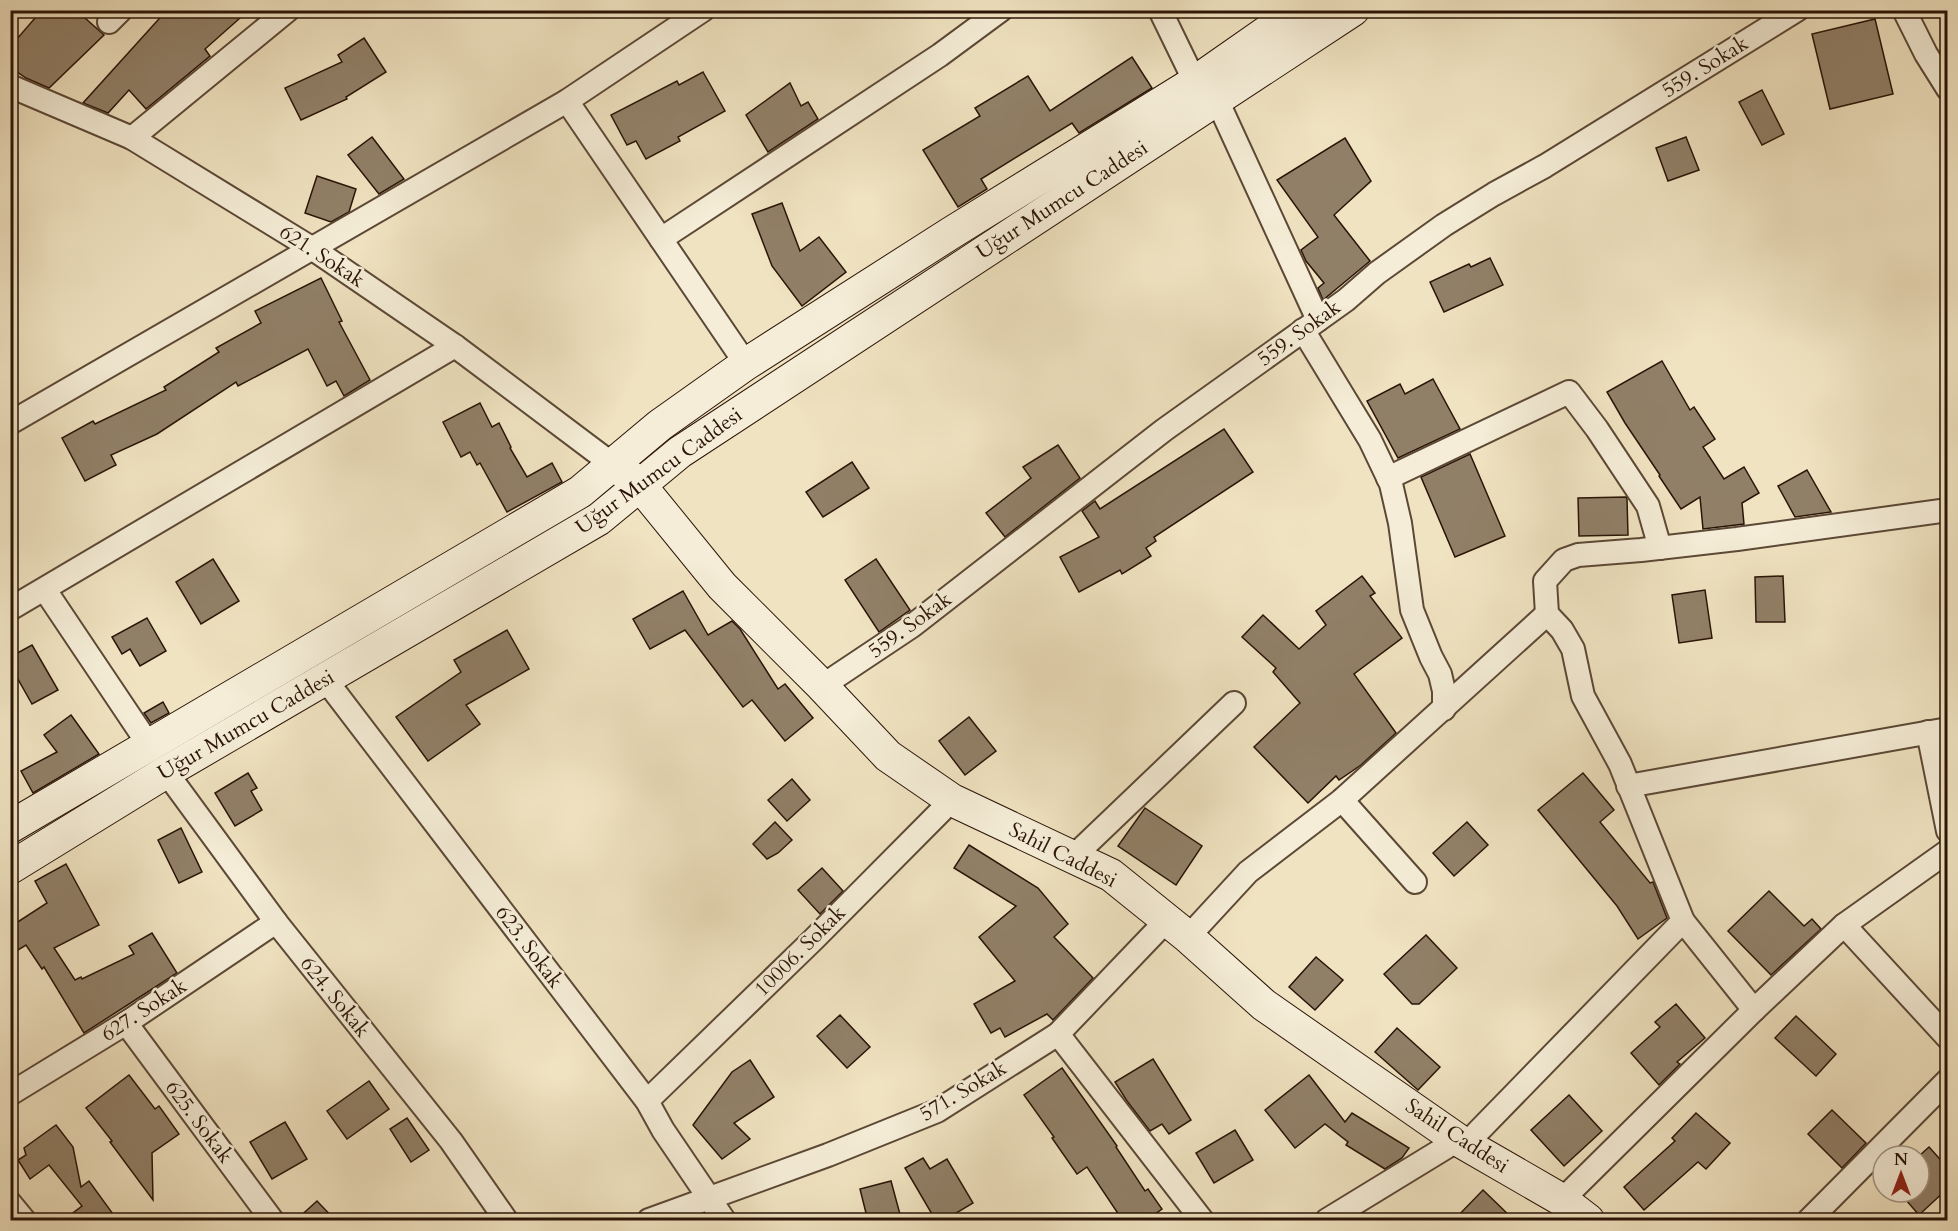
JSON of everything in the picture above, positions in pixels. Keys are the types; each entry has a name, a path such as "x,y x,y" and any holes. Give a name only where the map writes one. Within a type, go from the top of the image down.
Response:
{"street":[{"path":"132,138 288,10"},
{"path":"10,423 567,101 703,10"},
{"path":"661,239 930,62 1001,10"},
{"path":"1160,10 1206,91 1310,325 1388,478 1400,523 1412,610 1440,674 1444,691 1444,709"},
{"name":"Uğur Mumcu Caddesi","path":"10,868 166,772 599,519 639,484 690,445 1206,91 1298,10"},
{"name":"Uğur Mumcu Caddesi","path":"10,827 580,492 660,425 746,364 951,233 1353,10"},
{"name":"559. Sokak","path":"822,686 912,626 1164,430 1444,225 1545,166 1797,10"},
{"path":"1904,10 1947,89"},
{"name":"621. Sokak","path":"10,86 132,138 314,249 455,346 612,464"},
{"path":"567,101 746,364"},
{"path":"10,609 455,346"},
{"path":"1388,478 1569,392 1597,429 1648,506 1660,548"},
{"name":"Sahil Caddesi","path":"612,464 639,484 722,586 888,756 951,800 1111,875 1178,928 1264,1005 1462,1142 1562,1200 1588,1221"},
{"path":"1754,1010 1683,921 1620,764 1583,696 1573,649 1562,630 1547,614 1545,581 1564,560 1578,555 1737,539 1947,510"},
{"path":"45,590 149,745"},
{"name":"571. Sokak","path":"648,1221 937,1112 1058,1034 1178,928 1342,800 1547,614"},
{"name":"623. Sokak","path":"325,679 647,1101 663,1130 724,1221"},
{"path":"1073,857 1234,703"},
{"path":"1628,786 1938,730 1947,831"},
{"name":"624. Sokak","path":"166,772 276,922 451,1141 506,1221"},
{"name":"10006. Sokak","path":"647,1101 813,940 951,800"},
{"path":"1342,800 1415,882"},
{"path":"1562,1200 1754,1010 1844,925 1947,851"},
{"path":"1327,1221 1462,1142 1683,921"},
{"name":"627. Sokak","path":"10,1094 126,1023 276,922"},
{"path":"1844,925 1947,1038"},
{"name":"625. Sokak","path":"126,1023 272,1221"},
{"path":"1058,1034 1202,1221"},
{"path":"1809,1221 1947,1080"},
{"path":"10,1203 24,1221"}],"building":[{"path":"42,10 76,10 104,35 49,88 26,78 10,67 10,47"},
{"path":"167,10 249,10 205,49 210,56 146,109 129,90 108,113 83,103"},
{"path":"1875,19 1893,94 1830,109 1812,34"},
{"path":"364,38 386,72 346,97 347,99 301,120 285,88 342,62 338,55"},
{"path":"1132,57 1152,88 1079,133 1072,123 981,179 987,189 958,207 923,150 980,116 975,108 1028,76 1050,111"},
{"path":"703,72 725,111 678,137 680,141 646,159 636,141 627,145 611,115 677,81 679,85"},
{"path":"790,83 801,106 808,102 818,119 768,152 746,115"},
{"path":"1762,90 1784,134 1762,145 1739,102"},
{"path":"372,137 404,179 379,194 348,155"},
{"path":"1686,137 1699,170 1668,181 1656,148"},
{"path":"1345,138 1371,181 1334,215 1370,261 1323,300 1318,288 1324,283 1306,261 1301,250 1318,237 1277,180"},
{"path":"317,176 356,189 349,212 331,222 305,213"},
{"path":"782,203 800,251 819,237 846,272 802,306 772,266 752,214"},
{"path":"1490,258 1503,285 1444,312 1430,282 1469,264 1471,267"},
{"path":"321,278 342,321 339,322 370,380 344,396 336,381 327,386 308,349 238,386 236,382 157,434 111,455 116,465 85,481 62,438 93,421 95,424 166,390 164,387 219,352 216,348 261,323 255,311"},
{"path":"1662,361 1690,410 1694,407 1715,439 1703,447 1724,479 1744,467 1759,493 1742,503 1744,524 1703,529 1700,497 1681,509 1607,392"},
{"path":"1433,379 1460,429 1398,458 1367,401 1400,384 1405,394"},
{"path":"480,403 492,427 499,423 527,477 552,463 562,482 507,512 480,463 477,465 470,452 461,457 443,422"},
{"path":"1224,429 1253,472 1154,537 1156,541 1146,548 1151,556 1122,574 1120,570 1079,592 1060,557 1099,537 1082,511 1095,501 1100,509"},
{"path":"1058,445 1080,478 1005,537 986,513 1031,478 1023,467"},
{"path":"1470,454 1505,536 1455,557 1421,477"},
{"path":"852,462 869,488 823,517 806,492"},
{"path":"1807,470 1831,512 1795,517 1778,486"},
{"path":"1626,497 1628,535 1579,536 1578,498"},
{"path":"213,559 239,601 201,624 176,582"},
{"path":"876,559 910,610 879,632 845,580"},
{"path":"1362,576 1375,593 1370,596 1402,638 1354,674 1396,733 1361,765 1339,780 1336,776 1308,803 1254,747 1300,703 1273,672 1276,668 1242,637 1263,615 1299,649 1326,625 1316,611"},
{"path":"1783,576 1785,622 1756,622 1755,577"},
{"path":"1705,590 1712,638 1679,643 1672,595"},
{"path":"683,591 708,635 732,621 740,629 778,689 785,684 813,718 785,741 752,700 743,707 685,630 650,649 633,619"},
{"path":"147,618 166,651 140,666 130,649 122,654 112,637"},
{"path":"507,630 529,669 466,705 480,724 428,761 396,717 461,672 454,660"},
{"path":"32,645 58,690 32,704 10,665 10,657"},
{"path":"163,702 169,713 151,723 144,713"},
{"path":"71,715 99,754 33,793 21,771 57,752 44,735"},
{"path":"969,717 996,751 965,775 939,741"},
{"path":"248,773 257,788 251,791 262,810 235,826 215,793"},
{"path":"1583,773 1614,810 1600,822 1650,883 1653,882 1667,918 1638,939 1617,906 1538,810"},
{"path":"792,779 810,800 787,821 768,800"},
{"path":"1145,808 1202,846 1176,885 1118,846"},
{"path":"775,822 792,840 778,853 767,859 753,844"},
{"path":"1467,822 1488,845 1454,876 1433,853"},
{"path":"181,828 202,872 179,883 158,840"},
{"path":"969,845 1038,888 1068,924 1054,937 1093,978 1053,1020 1047,1014 1005,1037 1000,1028 991,1033 974,1004 1015,981 979,937 1016,906 954,868"},
{"path":"66,864 99,925 54,948 75,980 81,977 82,979 134,954 129,946 152,933 177,973 84,1033 44,967 42,969 26,945 10,955 10,927 47,903 35,881"},
{"path":"822,868 843,891 820,914 798,890"},
{"path":"1769,891 1804,926 1812,919 1821,929 1771,975 1728,931"},
{"path":"1426,935 1457,968 1419,1004 1412,1004 1384,974"},
{"path":"1316,957 1343,980 1315,1010 1289,987"},
{"path":"1676,1004 1705,1038 1677,1062 1680,1064 1659,1085 1631,1053 1660,1027 1655,1022"},
{"path":"840,1015 870,1047 847,1068 817,1036"},
{"path":"1796,1016 1836,1054 1816,1076 1775,1038"},
{"path":"1397,1028 1440,1067 1418,1090 1375,1052"},
{"path":"1153,1059 1191,1120 1169,1134 1162,1124 1150,1131 1115,1082"},
{"path":"750,1060 774,1097 734,1123 750,1139 722,1159 693,1125 732,1072"},
{"path":"1062,1068 1117,1146 1145,1191 1148,1189 1162,1209 1145,1221 1123,1221 1087,1167 1077,1174 1024,1095"},
{"path":"129,1075 155,1109 159,1106 179,1134 152,1153 153,1200 86,1108"},
{"path":"1309,1075 1345,1122 1352,1113 1409,1148 1402,1158 1385,1169 1346,1145 1348,1142 1325,1124 1295,1148 1265,1110"},
{"path":"369,1081 389,1109 347,1139 327,1111"},
{"path":"1569,1095 1602,1131 1564,1166 1531,1130"},
{"path":"1832,1110 1866,1143 1842,1168 1808,1134"},
{"path":"1696,1113 1730,1143 1706,1169 1698,1162 1644,1210 1624,1187 1675,1141 1672,1138"},
{"path":"407,1118 429,1150 411,1162 390,1129"},
{"path":"285,1122 307,1159 272,1179 250,1142"},
{"path":"56,1125 73,1147 81,1187 89,1181 118,1221 62,1221 82,1206 49,1165 30,1179 18,1160 26,1155 24,1148"},
{"path":"1235,1130 1253,1160 1214,1183 1196,1153"},
{"path":"1931,1149 1947,1167 1947,1189 1931,1204"},
{"path":"923,1158 930,1169 947,1159 973,1203 943,1221 936,1221 905,1168"},
{"path":"891,1181 901,1218 892,1221 868,1221 860,1189"},
{"path":"1483,1190 1515,1221 1453,1221"},
{"path":"317,1201 336,1221 295,1221"},
{"path":"1909,1204 1931,1204 1919,1215"}]}
